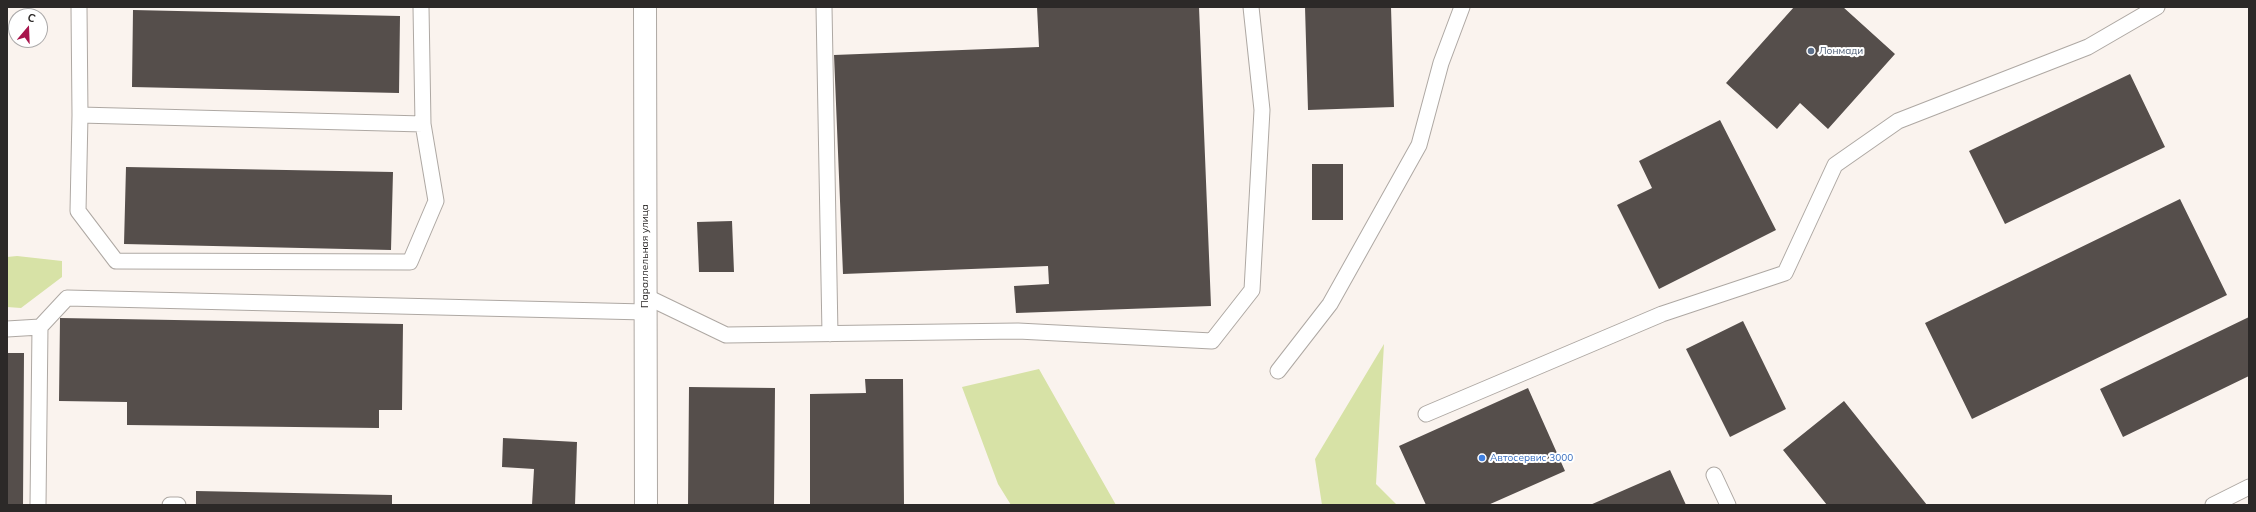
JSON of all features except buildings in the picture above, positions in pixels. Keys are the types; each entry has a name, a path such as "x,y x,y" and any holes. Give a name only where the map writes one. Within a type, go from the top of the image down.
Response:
{"street":[{"name":"Параллельная улица","path":"645,7 646,505"}],"lane":[{"path":"79,7 80,115 78,211 116,261 410,262 436,201 423,124 421,7"},
{"path":"824,7 830,334"},
{"path":"38,505 40,327 67,298 646,304 726,335 1018,331 1212,341 1252,290 1262,110 1251,7"},
{"path":"1278,371 1330,304 1420,145 1441,63 1462,7"},
{"path":"1426,414 1662,314 1785,274 1835,165 1898,121 2088,47 2157,7"},
{"path":"80,115 423,124"},
{"path":"7,329 40,327"},
{"path":"1714,476 1728,505"},
{"path":"2213,505 2249,487"},
{"path":"170,505 178,505"}],"green space":[{"path":"17,256 62,261 62,277 21,308 7,307 7,257"},
{"path":"1384,344 1376,484 1397,505 1322,505 1315,459"},
{"path":"1039,369 1116,505 1011,505 998,484 962,387"}],"place":[{"name":"Лонмади","path":"1811,51"},
{"name":"Автосервис 3000","path":"1482,458"}]}
